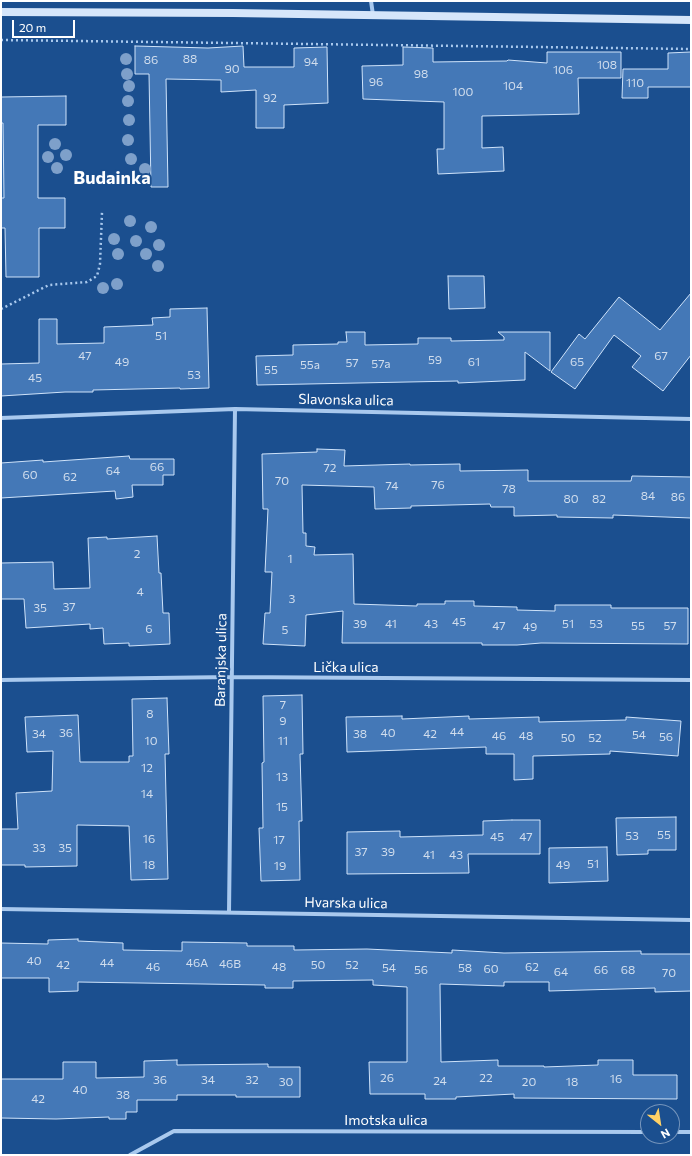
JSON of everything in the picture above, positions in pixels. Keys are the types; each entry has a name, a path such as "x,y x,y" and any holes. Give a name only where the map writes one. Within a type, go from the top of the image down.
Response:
{"main road":[{"path":"1,12 373,15 691,20"}],"street":[{"path":"371,1 373,15"},
{"name":"Slavonska ulica","path":"1,418 235,409 691,419"},
{"name":"Baranjska ulica","path":"229,912 235,409"},
{"name":"Lička ulica","path":"1,680 232,677 691,680"},
{"name":"Hvarska ulica","path":"1,909 691,920"},
{"name":"Imotska ulica","path":"130,1155 174,1131 640,1132"},
{"path":"680,1132 691,1132"}],"path":[{"path":"1,40 691,49"},
{"path":"1,309 49,285 87,282 97,276 100,264 102,212"}],"shaded area":[{"path":"1,123 3,123 4,198 1,198"}],"building":[{"path":"135,46 208,48 243,46 244,67 294,67 294,48 327,47 328,103 284,105 284,128 256,128 256,90 221,92 221,80 166,79 168,187 151,187 149,74 135,74"},
{"path":"403,47 433,48 433,62 508,60 547,63 547,52 621,52 621,78 578,78 579,114 482,116 482,148 503,147 504,171 438,174 437,149 444,149 444,102 363,99 362,66 403,65"},
{"path":"691,52 691,87 648,87 648,98 622,98 623,69 668,69 668,53"},
{"path":"66,96 66,125 38,125 38,198 65,198 65,228 39,228 39,277 6,277 5,228 1,228 1,198 4,198 3,123 1,123 1,97"},
{"path":"448,276 484,276 485,308 449,309"},
{"path":"691,293 691,355 663,391 632,367 641,356 614,335 575,389 551,372 579,334 585,339 619,297 660,330"},
{"path":"207,308 209,388 93,390 93,392 65,392 1,396 1,364 39,363 39,319 57,319 57,344 104,343 104,327 153,325 152,318 170,317 170,309"},
{"path":"346,332 365,332 365,345 418,344 418,338 451,338 451,341 504,340 504,337 498,332 550,332 550,371 525,352 525,380 458,383 458,381 257,385 256,356 293,355 293,345 338,344 338,342 347,342"},
{"path":"317,449 345,450 344,466 460,464 460,471 528,470 528,481 631,481 632,476 691,477 691,518 613,515 613,518 557,517 557,515 514,516 514,507 491,507 490,504 411,506 411,508 375,509 374,487 302,485 303,533 306,533 306,546 315,547 314,555 353,554 354,604 417,606 417,604 445,604 445,601 474,601 474,606 517,607 517,610 555,611 555,605 611,605 611,608 688,608 688,644 541,643 482,645 482,643 342,643 343,611 306,615 305,646 263,644 265,613 270,613 272,572 265,572 268,509 263,509 262,454 317,452"},
{"path":"129,456 130,459 174,459 174,475 163,475 163,485 132,485 133,497 116,499 115,491 1,498 1,463 43,460 43,462"},
{"path":"157,536 163,613 169,613 170,644 129,646 129,643 104,644 103,628 90,629 90,624 26,628 24,599 1,599 1,563 53,562 54,589 90,588 88,538 107,537 107,539"},
{"path":"302,695 303,754 300,754 302,821 299,821 300,880 261,881 259,828 263,828 263,696"},
{"path":"167,698 169,754 165,754 168,879 131,880 129,826 77,825 77,866 25,867 25,865 1,865 1,829 18,829 16,793 52,791 53,751 27,752 25,717 78,715 80,762 129,762 129,756 133,756 132,699"},
{"path":"402,716 402,719 469,716 469,719 539,717 539,722 626,720 626,717 681,721 678,756 610,751 610,754 533,756 533,779 514,780 514,754 486,754 486,747 347,752 346,717"},
{"path":"676,817 676,850 648,850 648,854 617,855 616,818"},
{"path":"540,820 540,854 468,854 469,873 347,874 347,832 400,831 400,837 483,835 483,821"},
{"path":"607,847 608,881 549,883 549,848"},
{"path":"78,939 78,941 123,943 123,950 182,951 182,942 247,943 247,946 294,946 294,950 367,949 452,953 452,950 504,953 641,951 641,954 691,954 691,991 655,992 655,988 549,991 549,982 504,982 504,986 440,984 441,1062 498,1060 498,1066 544,1067 598,1065 598,1060 633,1060 633,1075 677,1075 677,1099 514,1098 514,1094 456,1097 456,1099 425,1099 425,1094 370,1094 369,1062 407,1062 407,987 373,985 373,980 293,981 293,988 265,988 265,985 78,982 78,991 49,992 49,978 1,978 1,943 48,944 48,940"},
{"path":"177,1060 177,1065 268,1064 268,1067 300,1067 300,1097 177,1095 177,1100 137,1100 137,1112 126,1112 126,1119 109,1119 109,1117 56,1119 1,1118 1,1079 63,1079 63,1062 96,1062 96,1078 144,1077 144,1061"}],"district":[{"name":"Budainka","path":"112,178"}]}
